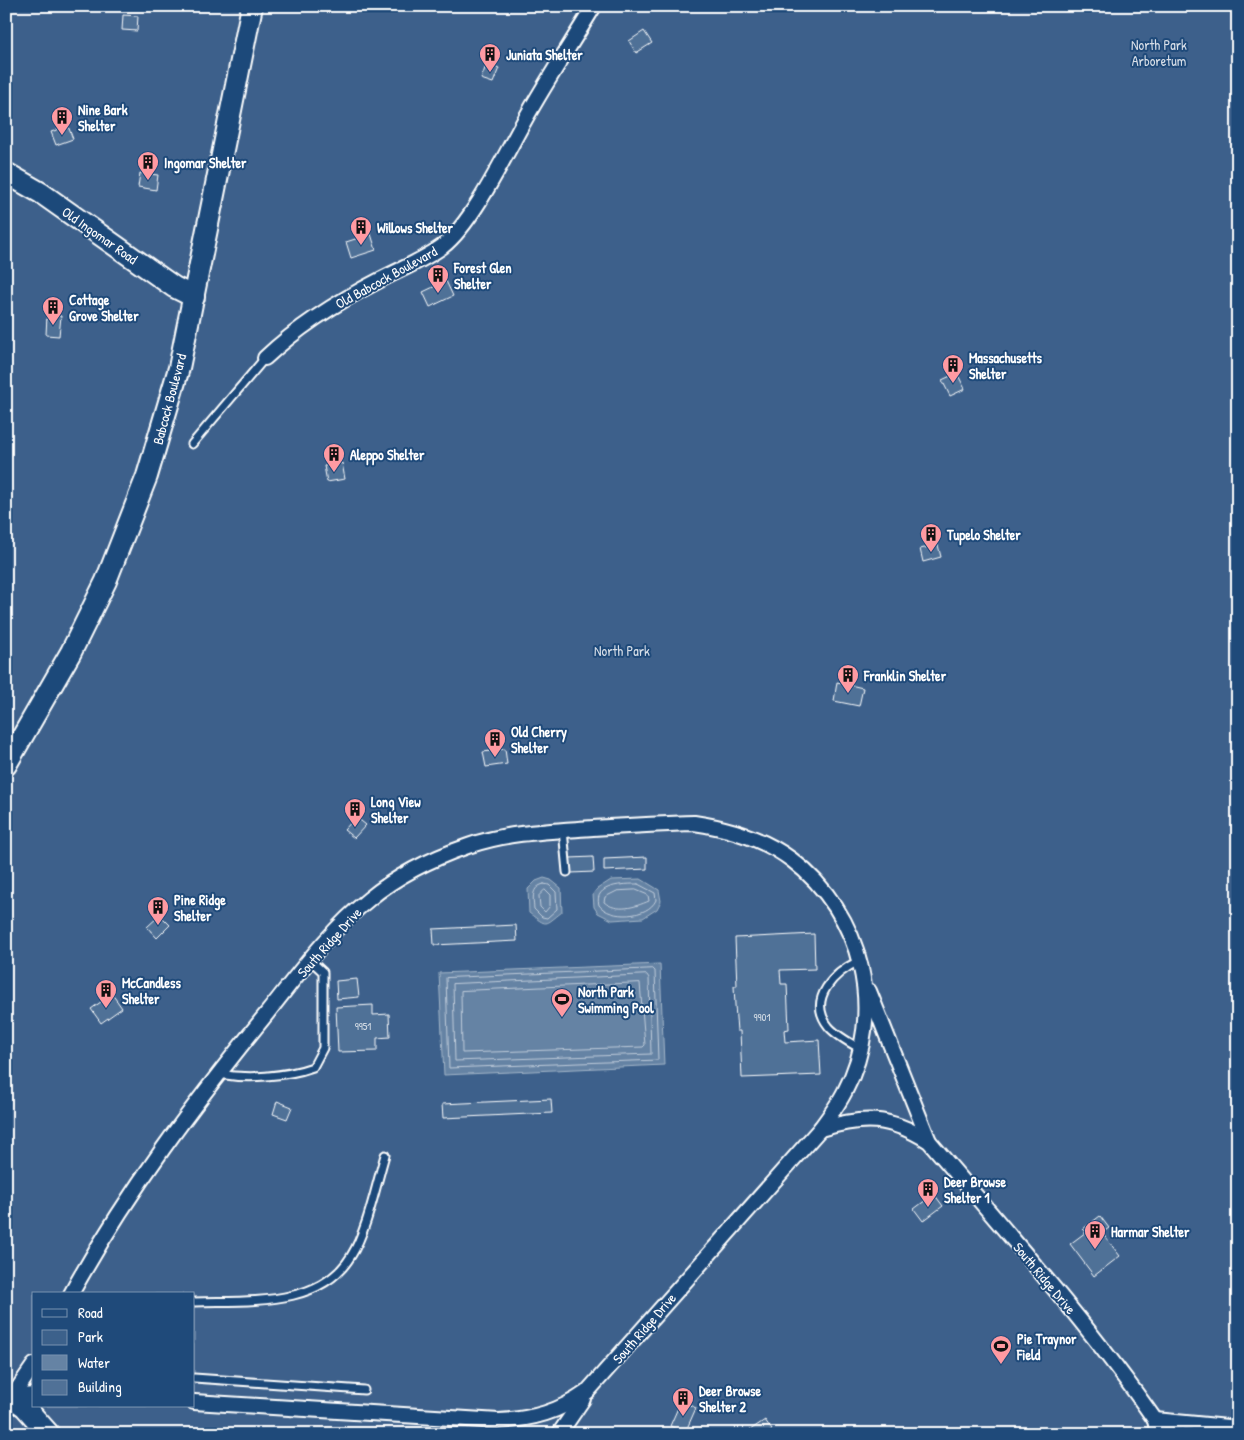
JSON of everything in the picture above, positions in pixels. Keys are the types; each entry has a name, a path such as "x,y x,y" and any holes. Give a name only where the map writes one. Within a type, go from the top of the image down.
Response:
{"main road":[{"name":"Babcock Boulevard","path":"6,765 71,652 106,581 127,531 165,420 194,297 252,6"},
{"name":"Old Ingomar Road","path":"6,173 35,189 174,287 194,297"},
{"path":"9,1398 25,1407 49,1434"}],"street":[{"name":"Old Babcock Boulevard","path":"264,358 291,333 312,319 350,296 428,255 455,234 473,211 543,87 594,6"},
{"name":"South Ridge Drive","path":"72,1292 120,1210 169,1138 310,960 362,905 412,870 469,846 493,839 563,830 694,823 721,827 763,843 791,859 812,876 827,895 854,942 864,979 866,1001 861,1050 846,1091 820,1129 587,1392 559,1434"},
{"name":"South Ridge Drive","path":"864,979 929,1141"},
{"name":"South Ridge Drive","path":"820,1129 862,1119 879,1120 910,1129 929,1141 1124,1374 1155,1420 1158,1434"},
{"path":"9,1398 32,1368"},
{"name":"South Ridge Drive","path":"195,1402 480,1421 536,1418 564,1408 587,1392"},
{"path":"9,1398 32,1395"},
{"path":"1155,1420 1238,1428"},
{"path":"480,1421 498,1434"}],"lane":[{"name":"Old Babcock Boulevard","path":"192,444 264,358"},
{"path":"563,830 567,872"},
{"path":"218,1074 237,1077 301,1072 314,1067 323,1048 323,972 310,960"},
{"path":"860,961 846,967 830,981 821,1003 823,1015 830,1028 861,1050"},
{"path":"195,1302 276,1298 302,1292 333,1279 352,1255 385,1155"},
{"path":"195,1378 364,1390"}],"green space":[{"name":"North Park","path":"6,6 1238,6 1238,1434 6,1434"}],"water":[{"path":"544,878 551,880 561,888 562,912 546,923 543,923 529,913 528,889 536,881"},
{"path":"641,879 659,890 661,901 657,909 643,918 612,920 598,913 594,907 593,894 597,889 611,880"},
{"path":"660,964 664,1065 444,1075 439,973"}],"building":[{"path":"123,15 138,16 137,31 122,30"},
{"path":"644,31 652,43 636,53 629,41"},
{"name":"Juniata Shelter","path":"487,63 499,68 493,83 481,79"},
{"name":"Nine Bark Shelter","path":"68,126 73,139 56,145 51,132"},
{"name":"Ingomar Shelter","path":"140,173 158,175 156,190 138,187"},
{"name":"Willows Shelter","path":"371,234 376,250 351,258 346,242"},
{"name":"Forest Glen Shelter","path":"446,281 453,296 430,307 423,292"},
{"name":"Cottage Grove Shelter","path":"47,315 61,316 59,336 46,335"},
{"name":"Massachusetts Shelter","path":"957,373 965,389 950,396 942,380"},
{"name":"Aleppo Shelter","path":"342,463 345,479 327,482 324,466"},
{"name":"Tupelo Shelter","path":"938,545 941,557 923,562 920,549"},
{"name":"Franklin Shelter","path":"837,682 863,688 859,706 834,701"},
{"name":"Old Cherry Shelter","path":"505,749 507,764 486,767 483,752"},
{"name":"Long View Shelter","path":"356,817 366,825 354,838 344,830"},
{"path":"593,857 594,872 571,873 570,858"},
{"path":"647,857 647,869 604,871 604,859"},
{"name":"Pine Ridge Shelter","path":"160,915 170,925 157,938 147,927"},
{"path":"516,925 517,941 434,945 433,929"},
{"path":"814,934 815,969 780,970 781,984 787,984 789,1029 784,1030 785,1042 819,1040 821,1075 742,1078 740,1031 737,1031 734,986 737,986 735,938"},
{"path":"357,979 359,997 337,999 336,981"},
{"name":"McCandless Shelter","path":"112,994 122,1008 101,1023 91,1009"},
{"path":"373,1005 373,1015 389,1014 390,1037 377,1038 377,1051 338,1052 336,1007"},
{"path":"551,1099 552,1113 443,1118 442,1104"},
{"path":"277,1101 292,1107 287,1119 273,1114"},
{"name":"Deer Browse Shelter 1","path":"934,1194 943,1206 923,1221 914,1209"},
{"name":"Harmar Shelter","path":"1100,1216 1109,1228 1102,1233 1120,1256 1094,1276 1070,1244 1086,1232 1083,1229"},
{"name":"Deer Browse Shelter 2","path":"681,1401 696,1408 685,1433 670,1426"},
{"path":"765,1420 772,1430 767,1434 753,1434 750,1430"}],"place":[{"name":"Juniata Shelter","path":"490,73"},
{"name":"Nine Bark Shelter","path":"62,136"},
{"name":"Ingomar Shelter","path":"148,181"},
{"name":"Willows Shelter","path":"361,246"},
{"name":"Forest Glen Shelter","path":"438,294"},
{"name":"Cottage Grove Shelter","path":"53,326"},
{"name":"Massachusetts Shelter","path":"953,384"},
{"name":"Aleppo Shelter","path":"334,473"},
{"name":"Tupelo Shelter","path":"931,553"},
{"name":"Franklin Shelter","path":"848,694"},
{"name":"Old Cherry Shelter","path":"495,758"},
{"name":"Long View Shelter","path":"355,828"},
{"name":"Pine Ridge Shelter","path":"158,926"},
{"name":"McCandless Shelter","path":"106,1009"},
{"name":"North Park Swimming Pool","path":"562,1018"},
{"name":"Deer Browse Shelter 1","path":"928,1208"},
{"name":"Harmar Shelter","path":"1095,1250"},
{"name":"Pie Traynor Field","path":"1001,1365"},
{"name":"Deer Browse Shelter 2","path":"683,1417"}],"park label":[{"name":"North Park Arboretum","path":"1159,52"}]}
